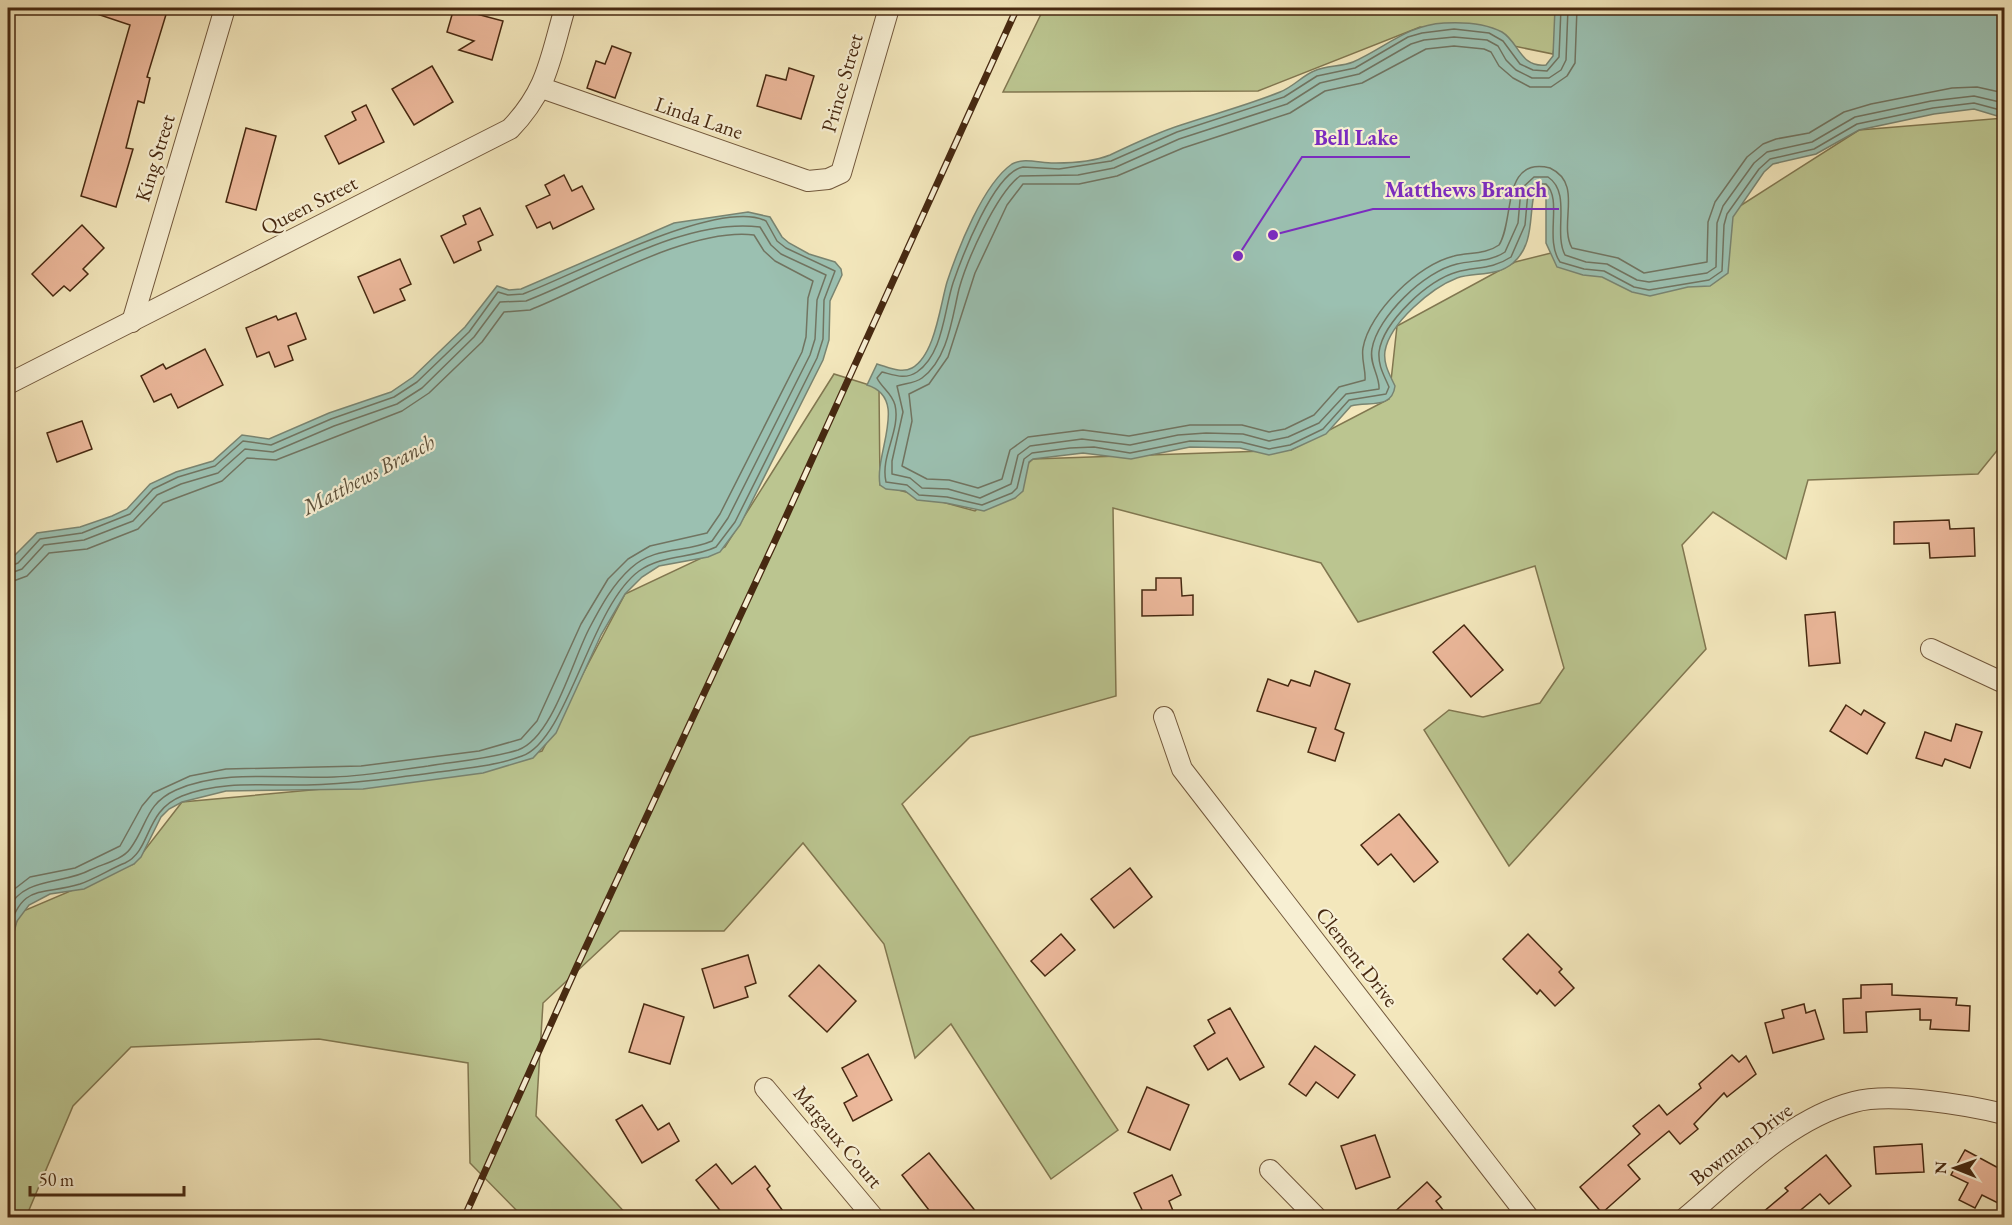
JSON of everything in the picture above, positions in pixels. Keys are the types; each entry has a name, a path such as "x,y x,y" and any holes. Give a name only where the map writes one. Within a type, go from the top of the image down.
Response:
{"street":[{"name":"King Street","path":"132,322 225,8"},
{"name":"Queen Street","path":"8,384 510,129 529,110 542,88 565,8"},
{"name":"Prince Street","path":"841,173 890,8"},
{"name":"Linda Lane","path":"542,88 808,181 828,179 841,173"},
{"path":"1931,649 2004,683"},
{"name":"Clement Drive","path":"1164,717 1182,769 1529,1218"},
{"name":"Margaux Court","path":"765,1088 874,1218"},
{"name":"Bowman Drive","path":"1685,1218 1772,1145 1812,1119 1855,1101 1902,1099 1972,1106 2004,1114"},
{"path":"1270,1170 1317,1218"}],"green space":[{"path":"1044,8 1561,8 1553,54 1420,27 1258,91 1003,92"},
{"path":"2004,118 2004,442 1978,474 1808,480 1786,559 1713,512 1682,545 1706,649 1509,866 1424,730 1449,710 1483,717 1540,703 1564,668 1535,566 1358,622 1321,563 1113,508 1116,696 970,737 902,804 1118,1130 1051,1179 951,1024 915,1058 884,944 803,843 724,931 620,931 543,1003 536,1116 629,1217 523,1217 470,1163 468,1063 319,1039 131,1047 73,1106 26,1217 8,1218 8,941 21,912 134,864 182,802 442,778 542,751 625,594 725,547 834,374 879,388 880,485 975,511 1033,459 1291,450 1389,399 1397,326 1515,262 1740,206 1859,130"}],"water":[{"path":"1555,8 2004,8 2004,118 1974,109 1934,114 1859,130 1816,154 1773,164 1764,172 1733,217 1728,273 1710,286 1688,287 1650,296 1632,292 1602,277 1583,275 1557,267 1546,243 1546,194 1540,189 1534,194 1528,239 1520,256 1513,263 1500,270 1464,276 1447,283 1424,298 1395,329 1388,340 1385,351 1386,365 1395,386 1389,399 1384,402 1351,406 1326,434 1291,450 1269,455 1240,448 1190,447 1131,459 1083,453 1033,459 1029,462 1023,491 1015,498 984,511 917,500 905,491 886,489 880,485 879,472 888,414 886,402 880,392 867,385 877,364 908,370 920,362 936,329 947,282 965,235 991,186 1012,164 1028,161 1070,163 1104,157 1172,128 1280,92 1314,71 1353,62 1407,33 1431,25 1466,23 1495,29 1508,36 1525,59 1537,65 1546,65 1553,56"},
{"path":"748,212 770,217 782,237 789,243 809,254 835,262 841,269 842,275 830,301 829,340 823,360 740,525 720,552 708,557 659,566 642,577 625,594 601,635 556,733 533,758 483,773 363,789 226,791 182,802 169,809 161,817 141,857 134,864 84,889 50,894 29,905 17,921 8,954 8,562 37,533 80,527 127,509 150,484 176,472 213,461 242,435 269,439 329,413 391,392 413,377 465,327 497,286 509,290 521,289 674,223"}],"building":[{"path":"88,8 168,8 147,77 150,78 144,103 138,101 126,148 133,149 116,207 81,196 130,25 88,11"},
{"path":"454,8 503,21 492,60 459,50 474,41 447,32"},
{"path":"612,46 631,53 615,98 587,88 596,61 605,64"},
{"path":"432,66 453,102 414,125 392,89"},
{"path":"789,68 814,76 801,119 757,106 766,75 786,80"},
{"path":"366,105 384,142 339,164 325,136 356,120 352,112"},
{"path":"246,128 276,136 256,210 226,202"},
{"path":"564,175 572,191 582,186 594,209 553,229 550,222 537,228 526,206 550,195 545,185"},
{"path":"480,208 493,235 478,242 481,250 454,263 441,236 466,224 463,216"},
{"path":"82,225 104,248 83,269 88,274 70,291 64,286 53,296 32,274"},
{"path":"400,259 411,284 400,289 405,300 374,313 358,277"},
{"path":"296,313 306,339 288,346 293,360 275,367 269,352 257,357 246,328 276,316 278,320"},
{"path":"205,349 223,385 178,408 171,394 154,402 141,376 163,364 166,369"},
{"path":"82,421 92,449 57,462 47,433"},
{"path":"1949,520 1950,529 1974,528 1975,556 1930,558 1929,543 1894,544 1894,522"},
{"path":"1156,578 1181,578 1182,596 1193,595 1193,615 1142,616 1142,590 1156,590"},
{"path":"1835,612 1840,663 1809,666 1805,615"},
{"path":"1464,625 1503,670 1471,697 1433,652"},
{"path":"1315,671 1350,684 1335,729 1344,733 1335,761 1308,752 1316,728 1257,711 1268,679 1288,686 1291,680 1310,686"},
{"path":"1846,705 1861,715 1864,710 1885,723 1867,754 1830,731"},
{"path":"1956,724 1982,732 1970,768 1945,759 1942,766 1916,758 1925,732 1951,741"},
{"path":"1399,814 1438,862 1414,882 1391,854 1378,865 1361,845"},
{"path":"1130,868 1152,897 1114,928 1091,899"},
{"path":"1061,934 1075,950 1045,976 1031,961"},
{"path":"1528,934 1562,969 1559,972 1574,988 1555,1006 1540,990 1537,994 1503,959"},
{"path":"748,955 756,983 745,987 748,997 714,1008 702,969"},
{"path":"819,965 856,1001 827,1032 789,996"},
{"path":"1892,984 1892,995 1957,998 1956,1005 1970,1006 1969,1031 1930,1029 1931,1020 1920,1020 1920,1009 1866,1012 1867,1032 1844,1033 1843,999 1861,998 1861,985"},
{"path":"644,1004 684,1017 670,1064 629,1052"},
{"path":"1804,1004 1806,1013 1815,1010 1824,1039 1773,1053 1765,1023 1784,1018 1782,1010"},
{"path":"1230,1008 1264,1067 1240,1080 1227,1058 1208,1070 1194,1046 1215,1033 1208,1020"},
{"path":"1315,1046 1355,1075 1338,1098 1316,1082 1306,1096 1289,1084"},
{"path":"868,1054 892,1100 853,1121 844,1103 857,1096 842,1068"},
{"path":"1732,1055 1739,1062 1746,1056 1756,1074 1727,1097 1724,1093 1694,1124 1698,1129 1680,1144 1669,1131 1628,1165 1640,1179 1602,1213 1580,1187 1640,1134 1633,1126 1659,1105 1667,1115 1701,1088 1699,1084"},
{"path":"1147,1087 1189,1105 1170,1150 1128,1132"},
{"path":"642,1105 658,1130 669,1123 679,1141 642,1163 616,1120"},
{"path":"1375,1135 1390,1177 1356,1189 1341,1146"},
{"path":"1922,1144 1924,1172 1876,1174 1874,1147"},
{"path":"1965,1150 2004,1171 2004,1195 2000,1204 1982,1195 1975,1208 1959,1200 1968,1183 1951,1175"},
{"path":"929,1153 981,1218 935,1218 902,1175"},
{"path":"1826,1155 1851,1186 1829,1204 1820,1194 1791,1218 1756,1218 1788,1191 1785,1188"},
{"path":"716,1164 732,1184 755,1166 770,1186 767,1189 788,1218 726,1218 696,1180"},
{"path":"1172,1175 1181,1195 1169,1201 1176,1218 1146,1218 1134,1193"},
{"path":"1427,1182 1441,1197 1436,1201 1443,1210 1435,1218 1388,1218"}],"railway":[{"path":"464,1218 577,966 774,543 1017,8"}],"place":[{"name":"Matthews Branch","path":"1273,235"},
{"name":"Bell Lake","path":"1238,256"}]}
